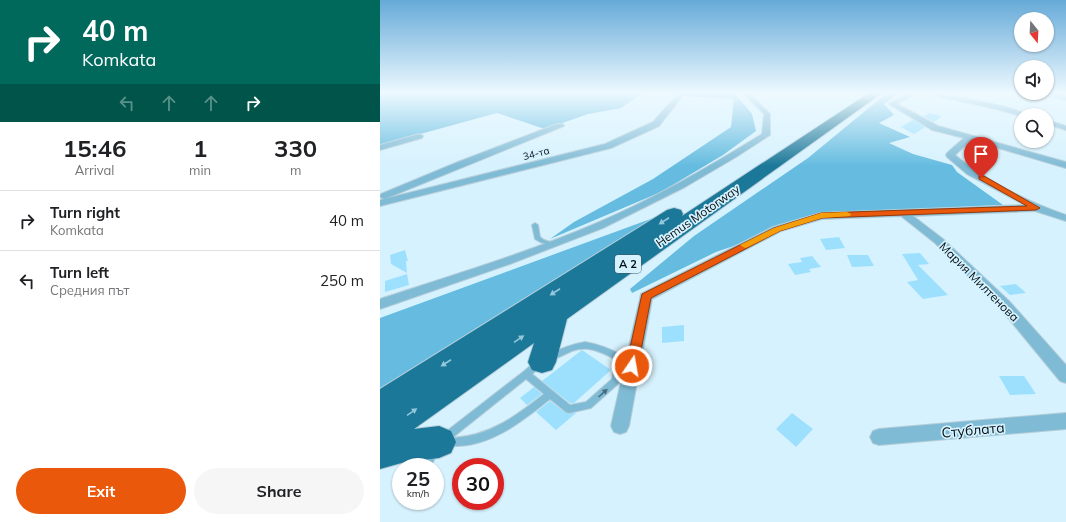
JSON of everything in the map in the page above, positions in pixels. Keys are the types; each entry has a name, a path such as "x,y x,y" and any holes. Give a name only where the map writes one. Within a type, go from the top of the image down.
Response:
{"highway":[{"name":"Hemus Motorway","path":"380,406 824,117"},
{"name":"Hemus Motorway","path":"380,434 841,117"},
{"path":"534,368 556,314"},
{"path":"380,453 405,446 432,454"}],"street":[{"name":"34-та","path":"380,203 608,146 656,124 662,117"},
{"path":"380,304 552,244 628,213 691,181 766,135 767,117"},
{"path":"916,117 935,128 1066,165"},
{"path":"1054,124 1066,128"},
{"path":"380,199 454,167 560,126"},
{"path":"380,148 419,136"},
{"path":"970,138 950,155 970,172 1036,208 1065,217"},
{"path":"620,426 627,357 646,296 777,229 821,216 1036,208"},
{"name":"Мария Милтенова","path":"902,212 939,241 1004,304 1066,376"},
{"name":"Стублата","path":"879,438 1066,421"}],"lane":[{"path":"535,225 537,238 552,244"},
{"path":"432,454 534,368 578,346 590,344 627,357 616,381 588,405 569,409 550,394 534,368"},
{"path":"432,454 499,430 523,415 550,394"}],"shaded area":[{"path":"380,117 481,117 380,145"},
{"path":"510,117 578,117 545,129"},
{"path":"732,117 753,117 756,131 723,155 661,192 550,239 574,222 653,179 731,127"},
{"path":"857,117 890,117 879,123 910,137 889,143 913,154 952,165 957,172 1003,205 892,210 813,219 716,252 632,293 630,289 694,236 808,158"},
{"path":"656,217 380,389 380,318"}],"building":[{"path":"925,117 940,117 934,122"},
{"path":"913,120 925,127 914,134 901,127"},
{"path":"983,145 999,150 984,157 970,153"},
{"path":"839,237 845,248 826,250 820,239"},
{"path":"405,250 408,261 406,261 407,273 391,264 390,255"},
{"path":"920,253 929,264 918,265 948,295 923,299 907,282 918,280 902,254"},
{"path":"847,255 868,255 874,266 852,267"},
{"path":"812,256 821,267 809,269 811,272 795,275 788,264 802,262 800,258"},
{"path":"407,274 409,285 385,292 385,281"},
{"path":"1016,284 1026,293 1010,295 1000,286"},
{"path":"684,325 684,341 662,343 662,327"},
{"path":"582,350 611,370 574,403 570,403 542,381"},
{"path":"999,376 1024,376 1036,394 1010,395"},
{"path":"534,387 542,394 527,405 520,398"},
{"path":"550,401 566,413 576,413 556,430 536,412"},
{"path":"792,413 813,429 796,447 776,429"}],"slow traffic":[{"path":"745,245 777,229 821,216 847,214"}],"route":[{"path":"632,366 646,296 777,229 821,216 1036,208 981,178"}]}
